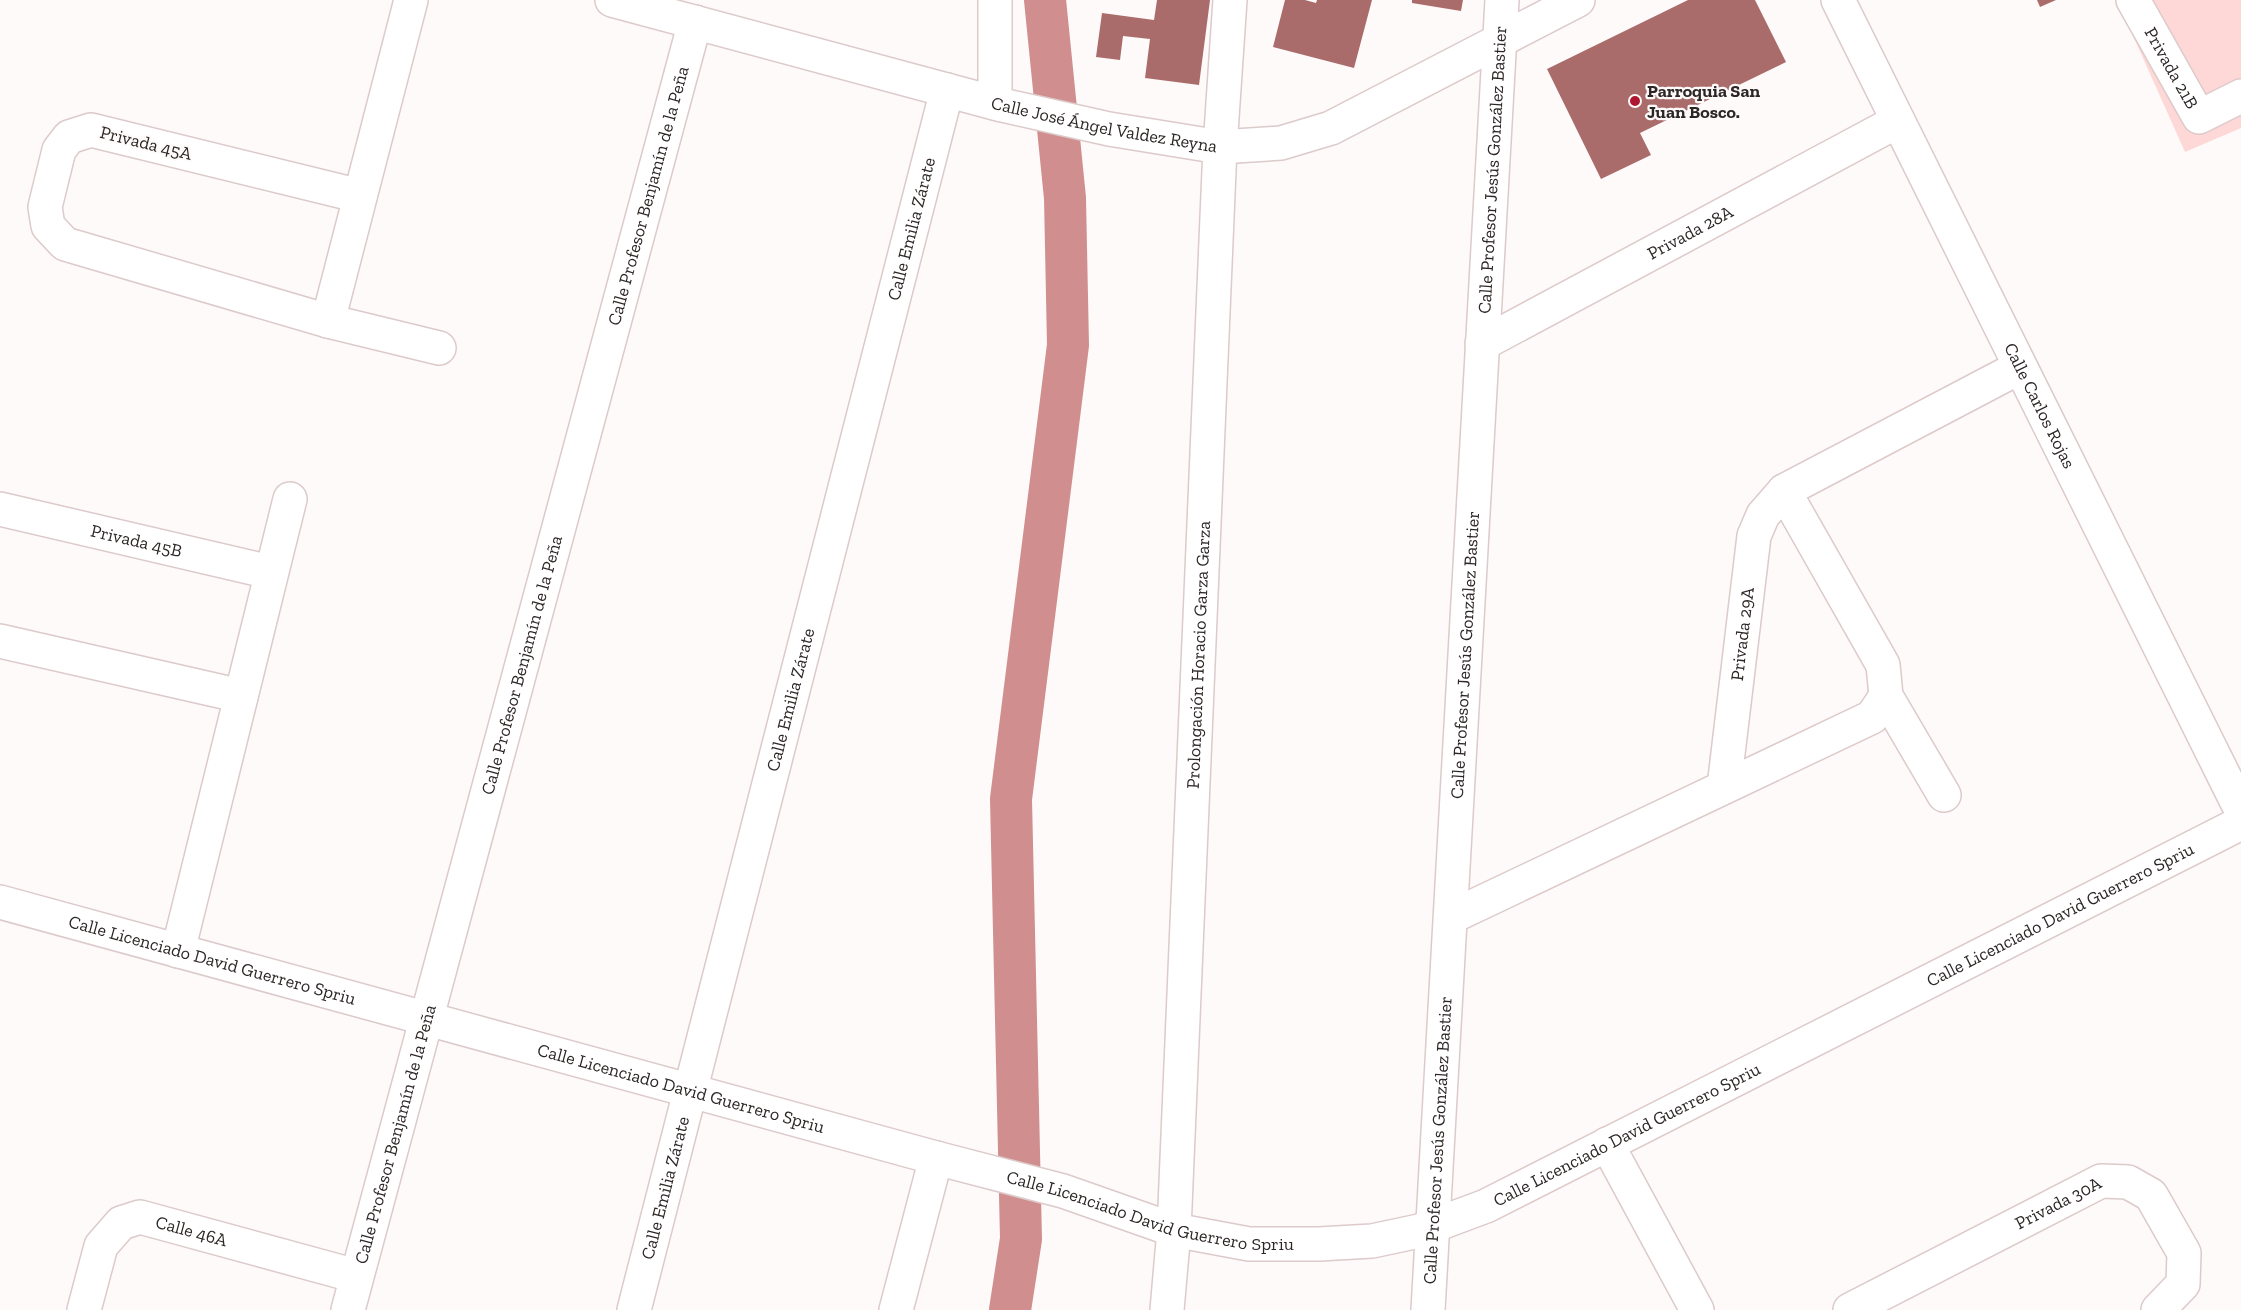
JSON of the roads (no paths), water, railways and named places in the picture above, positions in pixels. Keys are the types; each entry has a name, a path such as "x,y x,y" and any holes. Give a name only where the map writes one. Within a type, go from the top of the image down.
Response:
{"street":[{"path":"328,321 411,0"},
{"name":"Calle José Ángel Valdez Reyna","path":"612,0 998,104 1108,129 1220,147 1281,143 1331,128 1578,0"},
{"path":"995,0 998,104"},
{"name":"Prolongación Horacio Garza Garza","path":"1167,1310 1174,1230 1220,147 1230,0"},
{"name":"Calle Profesor Jesús González Bastier","path":"1428,1310 1502,0"},
{"name":"Calle Carlos Rojas","path":"1838,0 2241,810"},
{"name":"Privada 21B","path":"2143,3 2199,117 2241,96"},
{"name":"Calle Profesor Benjamín de la Peña","path":"348,1310 695,22"},
{"name":"Calle Emilia Zárate","path":"634,1310 947,90"},
{"name":"Privada 28A","path":"1482,344 1898,121"},
{"name":"Privada 45A","path":"360,196 91,130 69,137 59,150 45,207 48,226 64,244 328,321 439,348"},
{"name":"Privada 29A","path":"1724,787 1754,536 1763,515 1784,491 2020,367"},
{"path":"1784,491 1883,665 1886,696 1944,795"},
{"path":"178,951 270,572 290,499"},
{"name":"Privada 45B","path":"0,509 270,572"},
{"path":"0,641 241,696"},
{"path":"1451,917 1872,717 1886,696"},
{"name":"Calle Licenciado David Guerrero Spriu","path":"0,902 1064,1191 1174,1230 1249,1244 1319,1244 1372,1241 1419,1231 1486,1206 2241,822"},
{"path":"1606,1143 1697,1310"},
{"path":"896,1310 936,1158"},
{"name":"Privada 30A","path":"1850,1310 2101,1181 2128,1182 2151,1195 2184,1253 2183,1284 2158,1310"},
{"name":"Calle 46A","path":"84,1310 101,1246 121,1223 140,1217 356,1276"}],"waterway":[{"path":"1010,1310 1021,1239 1011,799 1068,345 1065,198 1045,0"}],"place":[{"name":"Parroquia San Juan Bosco.","path":"1635,101"}]}
